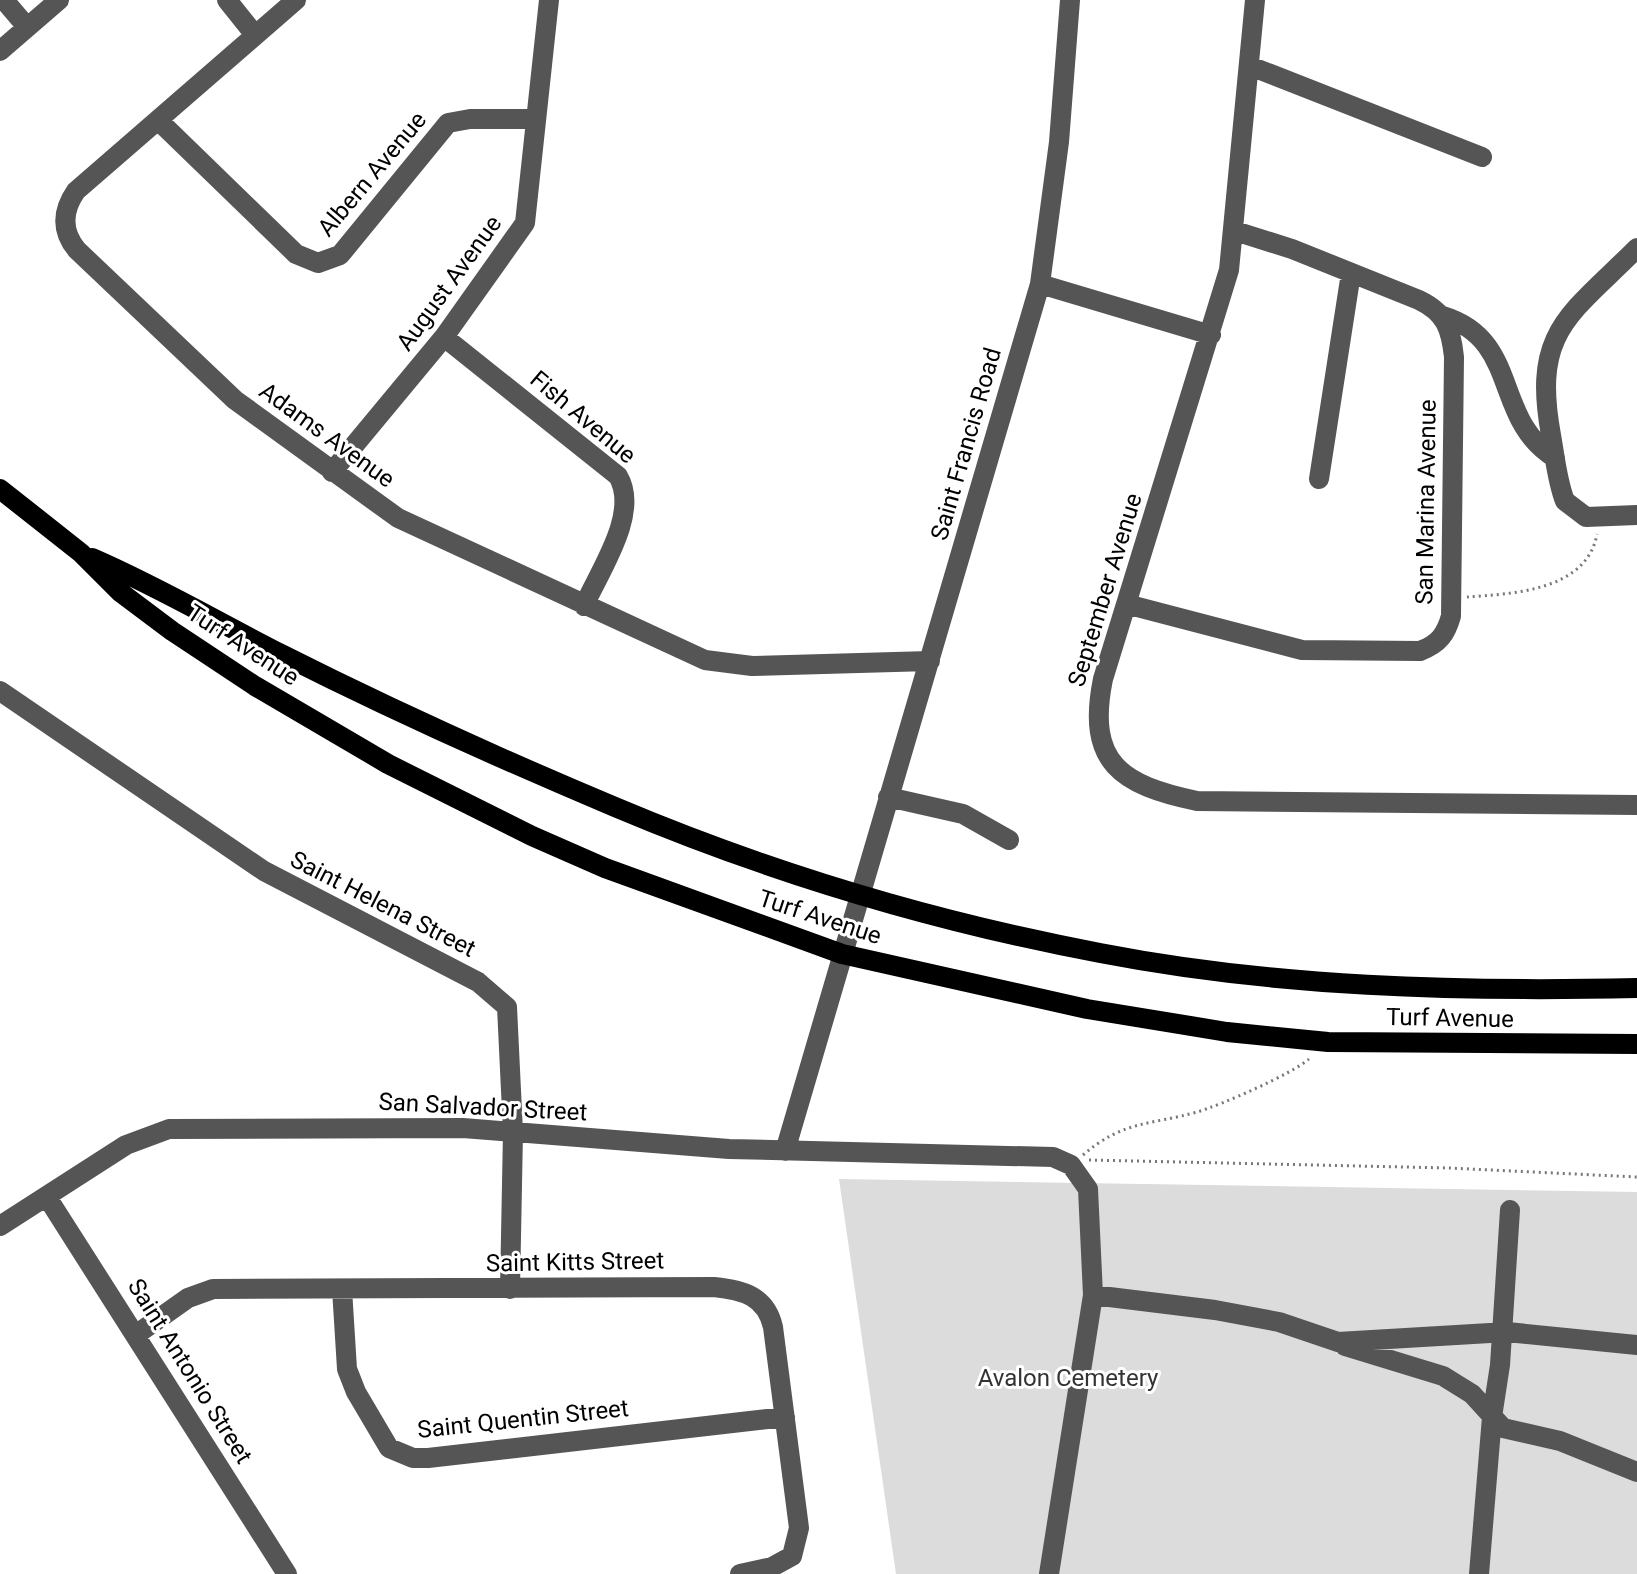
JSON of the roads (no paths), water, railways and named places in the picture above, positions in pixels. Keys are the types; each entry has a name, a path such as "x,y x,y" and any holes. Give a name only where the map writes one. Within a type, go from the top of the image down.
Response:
{"main road":[{"name":"Turf Avenue","path":"0,489 81,553 120,592 172,631 255,686 388,764 532,836 605,868 842,954 1087,1009 1227,1032 1328,1042 1637,1044"},
{"name":"Turf Avenue","path":"81,553 337,681 546,777 738,853 859,892 1101,954 1267,976 1439,988 1637,988"}],"street":[{"path":"4,0 27,27"},
{"path":"0,51 59,0"},
{"path":"227,0 255,35"},
{"name":"Adams Avenue","path":"296,0 160,122 76,191 64,215 70,242 196,366 332,472 418,529 681,652 726,664 930,661"},
{"name":"August Avenue","path":"332,472 444,337 525,223 549,0"},
{"name":"Saint Francis Road","path":"842,954 1040,284 1059,142 1070,0"},
{"name":"September Avenue","path":"1255,0 1229,270 1126,604 1097,710 1100,739 1114,764 1139,786 1197,801 1226,804 1637,805"},
{"path":"1250,66 1482,157"},
{"name":"Albern Avenue","path":"160,122 296,254 318,263 340,255 448,123 470,119 536,119"},
{"path":"1235,231 1419,300 1443,316 1464,322 1497,358 1526,433 1555,458"},
{"path":"1637,248 1579,305 1554,337 1548,352 1545,385 1555,458 1565,501 1580,514 1600,519 1637,515"},
{"path":"1319,479 1351,273"},
{"path":"1040,284 1211,335"},
{"name":"San Marina Avenue","path":"1126,604 1302,650 1420,651 1432,646 1447,629 1451,599 1454,357 1451,332 1443,316"},
{"name":"Fish Avenue","path":"444,337 618,476 624,486 627,496 625,517 584,606"},
{"name":"Saint Helena Street","path":"0,691 264,871 490,991 507,1007 513,1132 510,1289"},
{"path":"888,797 963,814 1009,840"},
{"path":"785,1151 842,954"},
{"name":"San Salvador Street","path":"0,1226 126,1145 169,1129 394,1128 513,1132 677,1146 785,1151 1035,1154 1071,1165 1088,1189 1093,1295"},
{"name":"Saint Antonio Street","path":"47,1197 287,1574"},
{"path":"1479,1574 1510,1210"},
{"name":"Saint Kitts Street","path":"137,1334 188,1298 213,1289 714,1287 751,1294 767,1308 771,1316 799,1528 792,1556 772,1567 740,1574"},
{"name":"Saint Quentin Street","path":"342,1289 350,1380 380,1436 400,1455 428,1458 785,1417"},
{"path":"1049,1574 1093,1295 1241,1315 1411,1364 1443,1376 1472,1394 1503,1428 1560,1441 1637,1472"},
{"path":"1338,1342 1502,1332 1637,1345"},
{"path":"1411,1364 1431,1336"}],"park label":[{"name":"Avalon Cemetery","path":"1068,1378"}]}
